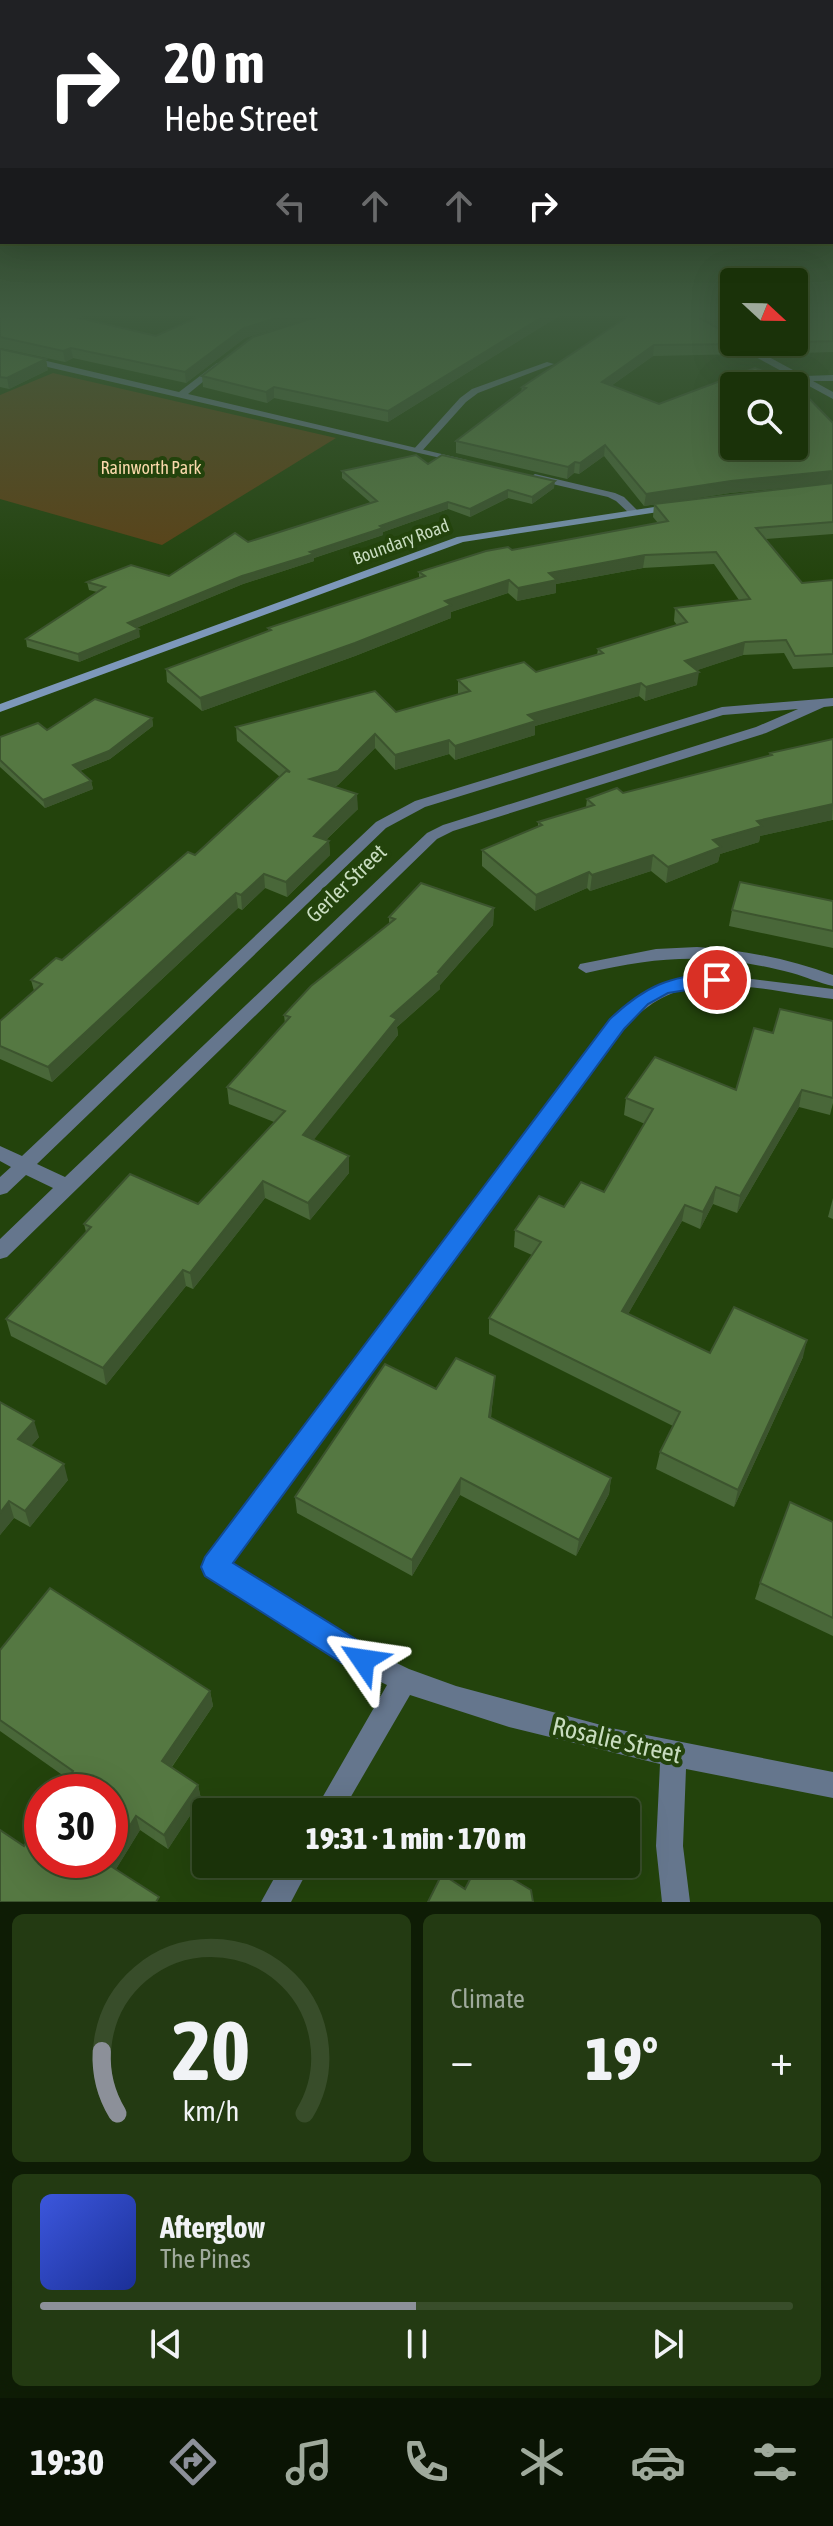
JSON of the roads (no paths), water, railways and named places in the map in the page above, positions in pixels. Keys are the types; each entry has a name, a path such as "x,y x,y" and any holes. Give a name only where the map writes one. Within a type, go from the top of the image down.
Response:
{"main road":[{"name":"Boundary Road","path":"0,708 461,539 689,505"}],"street":[{"path":"223,405 477,464"},
{"path":"418,450 459,405"},
{"path":"522,474 611,495 634,512"},
{"name":"Gerler Street","path":"0,1188 381,825 399,813 722,711 826,703"},
{"name":"Gerler Street","path":"0,1251 432,836 448,828 761,730 826,703"},
{"path":"586,968 653,953 700,950 790,967 833,981"},
{"name":"Rosalie Street","path":"833,994 706,980 662,989 634,1007 617,1024 215,1567 353,1654 404,1680 490,1709 674,1754 833,1785"},
{"path":"0,1153 65,1186"},
{"path":"335,1798 404,1680"},
{"path":"674,1754 667,1836 668,1865 676,1902"},
{"path":"275,1902 289,1878"}],"park label":[{"name":"Rainworth Park","path":"151,468"}]}
